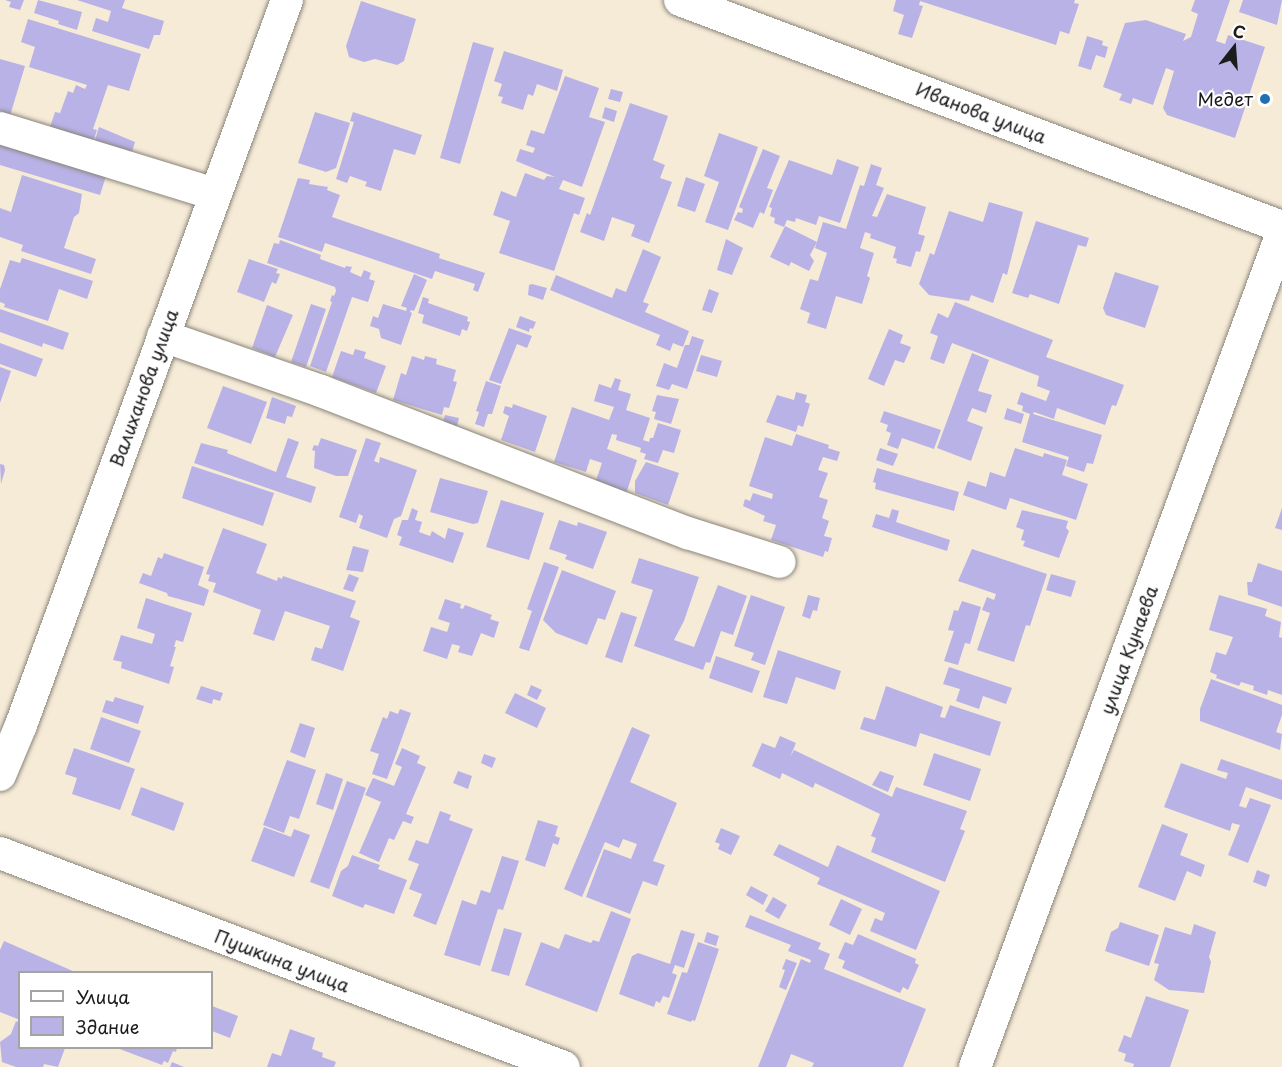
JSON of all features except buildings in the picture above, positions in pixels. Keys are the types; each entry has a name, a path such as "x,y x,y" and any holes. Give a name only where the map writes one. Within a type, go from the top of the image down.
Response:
{"street":[{"name":"Валиханова улица","path":"0,775 21,725 287,0"},
{"name":"Иванова улица","path":"680,0 1282,227"},
{"path":"0,128 215,194"},
{"name":"улица Кунаева","path":"975,1067 1282,233"},
{"path":"163,336 321,391 688,533 780,562"},
{"name":"Пушкина улица","path":"0,853 564,1067"}],"place":[{"name":"Медет","path":"1265,99"}]}
